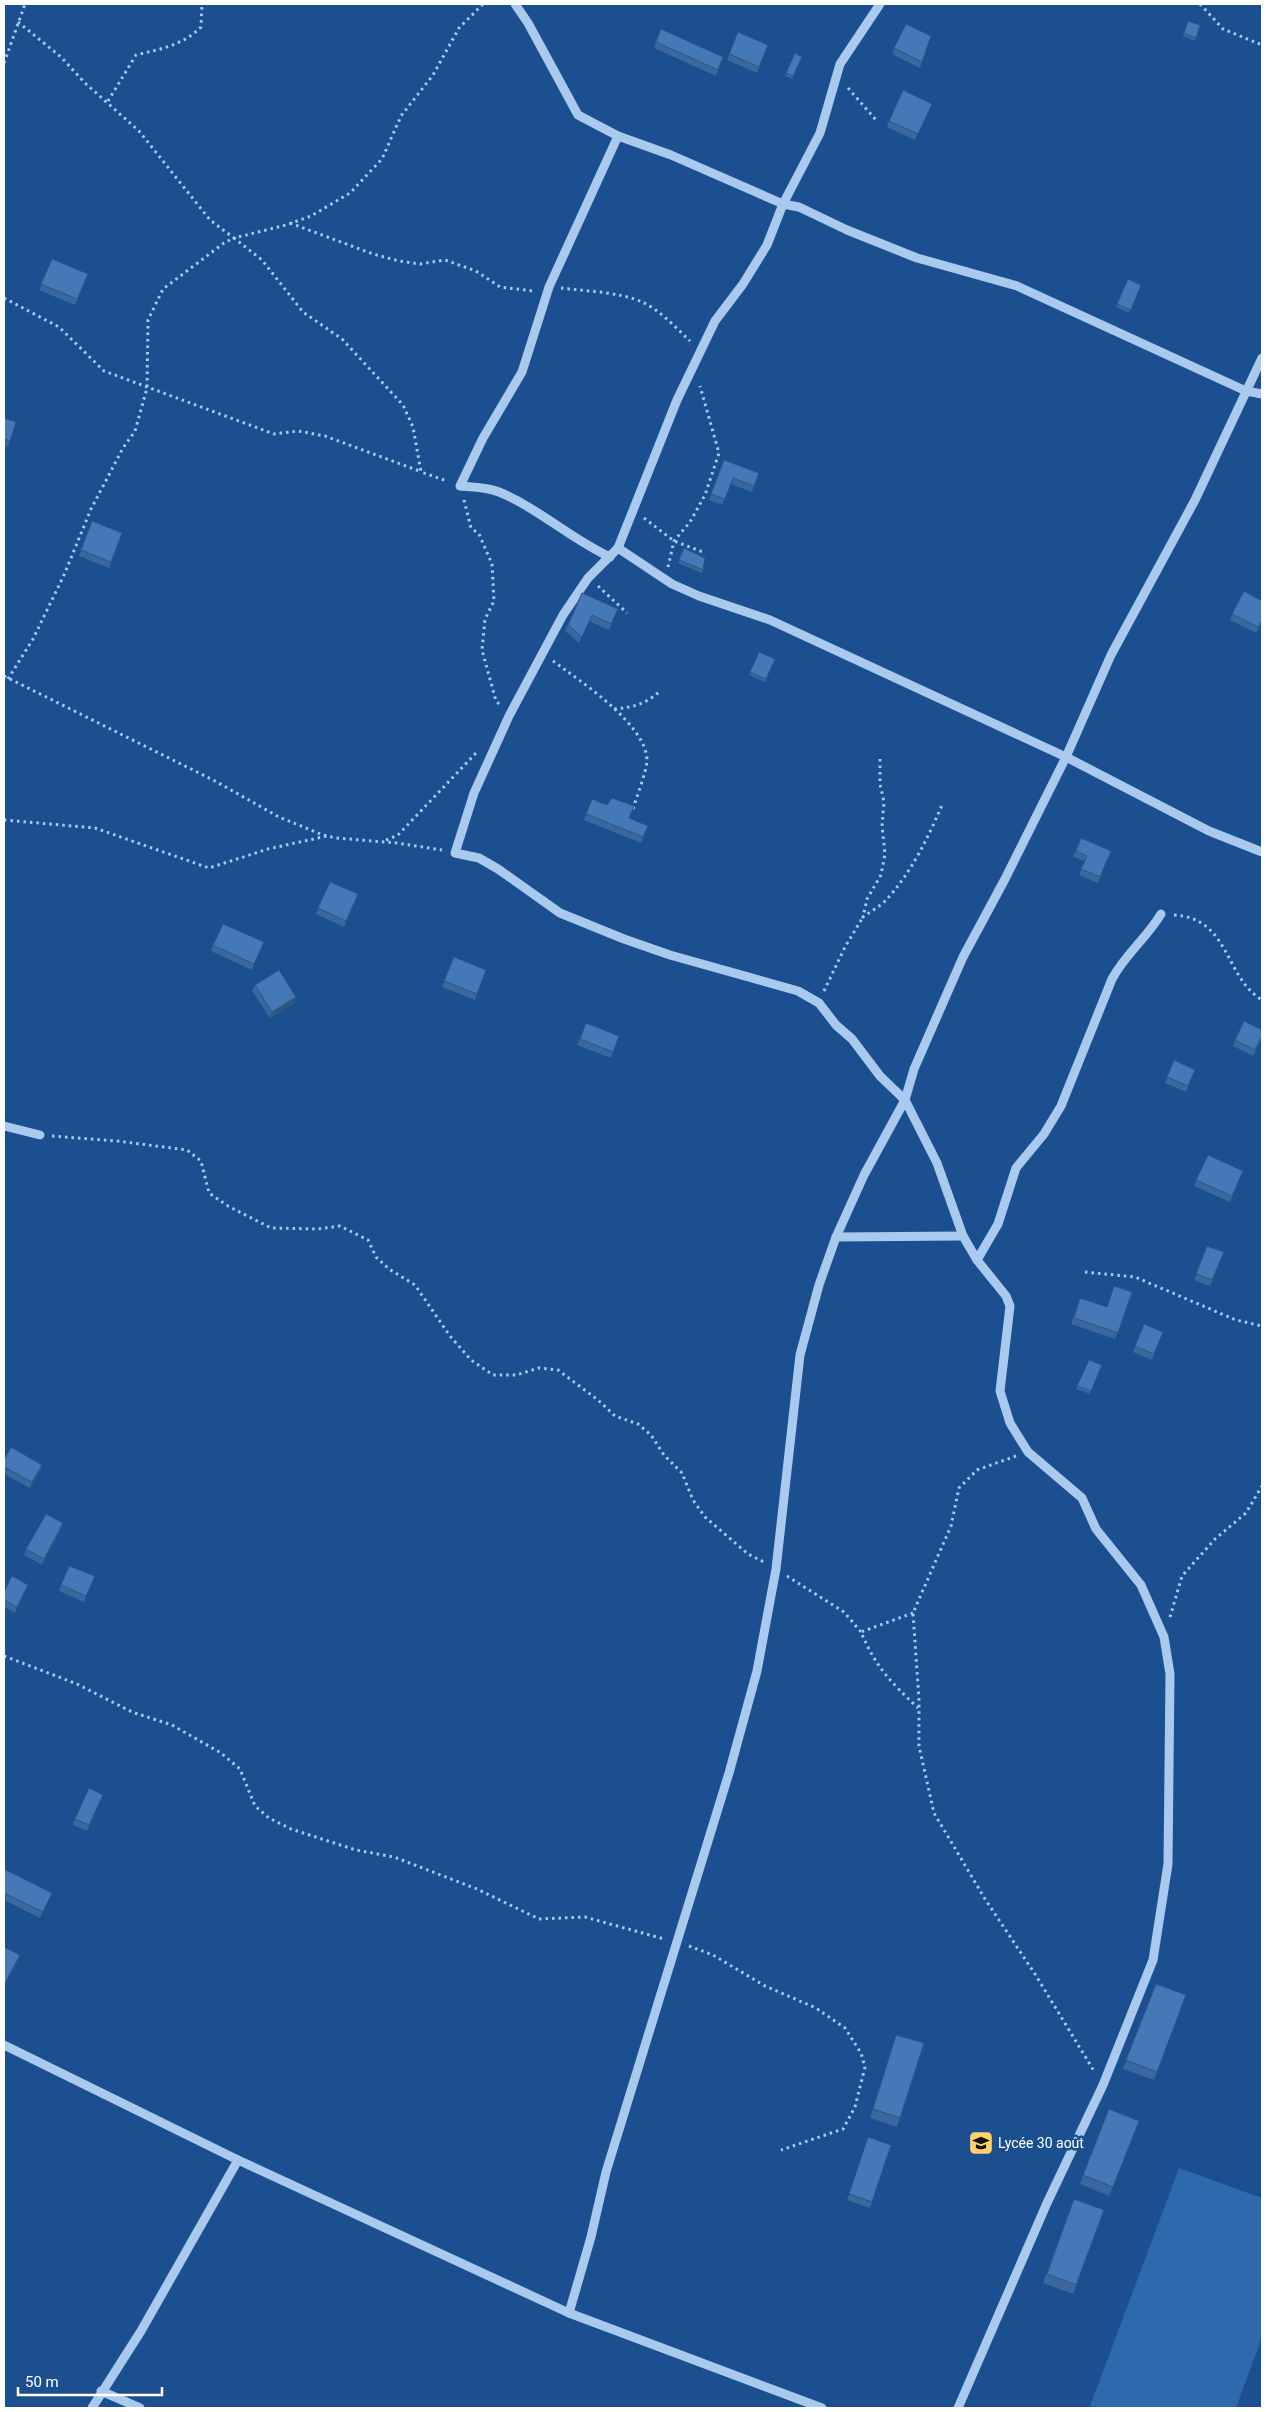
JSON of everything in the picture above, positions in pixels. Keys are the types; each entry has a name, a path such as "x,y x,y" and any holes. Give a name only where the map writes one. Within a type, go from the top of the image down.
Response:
{"street":[{"path":"516,4 578,115 618,136 671,155 783,204 799,207 847,230 917,258 1017,286 1246,391 1262,394"},
{"path":"880,4 840,64 820,133 783,204 767,245 715,321 677,400 618,548 588,578 563,615 510,716 474,793 455,853 479,858 498,869 560,913 615,936 670,955 798,991 819,1003 836,1025 852,1039 880,1076 905,1100 937,1162 963,1236 977,1260 1006,1296 1010,1306 1000,1391 1010,1423 1028,1452 1082,1498 1096,1529 1141,1585 1164,1637 1170,1674 1168,1864 1153,1960 1103,2085 1047,2203 958,2408"},
{"path":"610,557 587,547 531,510 497,491 460,486 483,438 522,372 550,287 618,136"},
{"path":"569,2313 591,2237 606,2172 729,1773 757,1671 776,1569 800,1355 819,1284 836,1237 864,1175 905,1100 914,1069 963,957 1005,879 1066,757 1111,655 1195,500 1262,358"},
{"path":"618,548 666,580 699,596 770,620 1066,757 1209,831 1262,852"},
{"path":"977,1260 998,1224 1016,1168 1044,1134 1061,1106 1112,978 1123,959 1149,934 1161,914"},
{"path":"4,1126 40,1135"},
{"path":"836,1237 963,1236"},
{"path":"4,2045 238,2160 569,2313 822,2408"},
{"path":"92,2408 101,2391 141,2331 238,2160"},
{"path":"101,2391 140,2408"}],"path":[{"path":"4,63 25,4"},
{"path":"108,101 136,55 176,45 193,36 201,27 202,4"},
{"path":"8,679 33,638 64,575 91,510 123,448 135,431 147,388 148,320 163,289 224,242 311,216 350,194 382,159 401,116 433,75 459,28 483,4"},
{"path":"1200,4 1223,28 1262,45"},
{"path":"18,22 61,57 85,83 108,101 139,131 210,220 262,260 303,312 342,339 403,405 413,427 421,472 460,486"},
{"path":"840,64 846,85 876,120"},
{"path":"290,223 373,254 400,261 420,264 445,260 476,271 500,288 530,292 550,287 605,294 641,302 660,313 702,351"},
{"path":"4,298 59,327 104,371 274,434 298,431 325,436 366,453 460,486"},
{"path":"666,580 674,542 690,522 705,495 719,452 700,389 701,380"},
{"path":"460,486 472,528 479,534 492,564 494,601 485,619 482,650 496,700 510,716"},
{"path":"637,500 641,516 674,542 703,552"},
{"path":"588,578 628,613"},
{"path":"542,654 613,709 629,724 641,742 647,760 632,812"},
{"path":"4,676 215,781 279,817 328,836 455,853"},
{"path":"613,709 633,707 647,702 659,692"},
{"path":"384,842 398,835 478,751"},
{"path":"819,1003 832,972 863,917 867,899 881,875 885,854 882,826 884,802 880,784 880,758"},
{"path":"863,917 884,902 900,881 932,828 942,805"},
{"path":"4,820 95,828 188,862 210,868 268,849 328,836"},
{"path":"1161,914 1180,915 1196,920 1213,932 1226,949 1242,981 1262,1000"},
{"path":"40,1135 76,1140 125,1142 187,1150 201,1162 210,1193 228,1206 271,1228 318,1229 340,1226 368,1240 376,1257 389,1269 415,1285 450,1336 471,1360 493,1375 516,1375 539,1368 558,1370 598,1400 615,1416 638,1424 651,1435 664,1455 682,1473 693,1500 705,1517 748,1554 776,1569 844,1612 861,1632 871,1657 888,1680 919,1708"},
{"path":"1085,1272 1134,1278 1236,1320 1262,1326"},
{"path":"1028,1452 977,1470 959,1488 951,1526 913,1613 919,1708 919,1746 934,1812 985,1899 1035,1974 1103,2085"},
{"path":"1164,1637 1182,1576 1215,1539 1246,1514 1262,1486"},
{"path":"861,1632 913,1613"},
{"path":"4,1656 77,1684 132,1712 172,1725 221,1753 240,1769 255,1806 268,1818 290,1829 356,1850 394,1857 477,1890 539,1919 586,1917 653,1937 677,1941 713,1955 765,1986 816,2008 844,2028 860,2053 865,2066 855,2107 843,2129 781,2150"}],"shaded area":[{"path":"1179,2168 1262,2198 1262,2337 1236,2408 1095,2408 1090,2406"}],"building":[{"path":"1188,21 1200,25 1196,38 1184,33"},
{"path":"906,24 931,36 922,62 894,48"},
{"path":"661,29 723,57 718,70 656,42"},
{"path":"738,32 768,45 759,67 729,54"},
{"path":"795,53 802,57 793,76 786,73"},
{"path":"903,90 932,104 918,134 889,121"},
{"path":"52,259 88,274 77,299 41,284"},
{"path":"1128,279 1141,285 1131,310 1117,304"},
{"path":"4,418 16,422 10,441 4,439"},
{"path":"724,460 759,473 754,486 733,478 725,499 711,494"},
{"path":"92,521 122,533 111,562 81,550"},
{"path":"684,548 705,558 703,570 679,560"},
{"path":"1244,591 1262,601 1262,620 1258,627 1232,614"},
{"path":"582,593 618,609 611,624 592,615 582,637 568,625"},
{"path":"759,652 775,659 766,679 750,672"},
{"path":"612,798 634,806 629,818 648,826 643,837 586,814 592,799 607,805"},
{"path":"1081,838 1111,851 1100,877 1081,869 1087,856 1076,851"},
{"path":"330,882 358,894 346,921 318,908"},
{"path":"223,924 264,942 254,964 213,945"},
{"path":"454,957 486,970 477,994 444,981"},
{"path":"279,970 296,997 272,1012 255,985"},
{"path":"1244,1021 1262,1030 1262,1036 1255,1050 1235,1040"},
{"path":"586,1023 619,1036 613,1052 580,1039"},
{"path":"1174,1060 1195,1070 1188,1086 1167,1077"},
{"path":"1208,1155 1243,1171 1232,1196 1196,1180"},
{"path":"1207,1246 1224,1252 1212,1280 1196,1274"},
{"path":"1114,1286 1132,1292 1118,1333 1074,1318 1080,1298 1107,1307"},
{"path":"1144,1324 1163,1332 1154,1354 1135,1346"},
{"path":"1089,1360 1102,1365 1091,1391 1077,1386"},
{"path":"11,1447 42,1465 32,1482 4,1467 4,1460"},
{"path":"46,1514 63,1523 44,1559 26,1549"},
{"path":"69,1566 95,1576 86,1596 61,1585"},
{"path":"12,1576 28,1585 17,1607 4,1600 4,1592"},
{"path":"89,1788 103,1795 89,1825 75,1819"},
{"path":"4,1869 52,1893 43,1912 4,1893"},
{"path":"4,1947 20,1955 4,1985"},
{"path":"1156,1984 1186,1995 1157,2072 1126,2060"},
{"path":"896,2035 924,2043 900,2118 873,2109"},
{"path":"1109,2109 1139,2121 1113,2187 1083,2175"},
{"path":"868,2137 891,2145 872,2202 849,2194"},
{"path":"1074,2199 1104,2210 1076,2285 1047,2274"}],"place":[{"name":"Lycée 30 août","path":"981,2143"}]}
